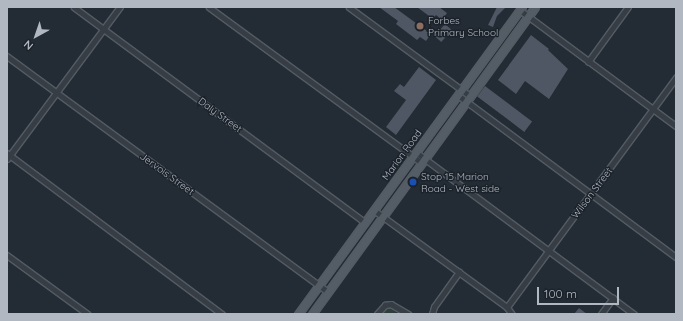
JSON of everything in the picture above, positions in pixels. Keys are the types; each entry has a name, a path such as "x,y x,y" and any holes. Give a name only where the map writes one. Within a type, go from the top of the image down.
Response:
{"main road":[{"name":"Marion Road","path":"312,314 535,7"},
{"name":"Marion Road","path":"298,314 521,8"}],"street":[{"name":"Daly Street","path":"74,7 366,222"},
{"path":"120,7 8,156 222,314"},
{"path":"209,7 549,250 634,314"},
{"path":"349,7 591,194 676,257"},
{"path":"588,62 628,7"},
{"path":"521,8 528,16 588,62 676,126"},
{"name":"Jervois Street","path":"7,56 328,292"},
{"name":"Wilson Street","path":"507,307 676,78"},
{"path":"374,210 507,307 512,314"},
{"path":"7,255 88,314"},
{"path":"432,314 434,307 459,272"},
{"path":"601,314 613,298"},
{"path":"377,314 385,305 391,304 408,314"},
{"path":"303,307 312,314"}],"shaded area":[{"path":"388,306 398,314 382,314"}],"building":[{"path":"379,7 394,7 431,34 426,41 420,37 417,40 396,24 398,21"},
{"path":"417,7 439,7 447,13 442,20 436,15 433,19"},
{"path":"497,7 506,7 497,16 493,27 488,25"},
{"path":"445,24 452,30 441,42 435,36"},
{"path":"531,35 549,49 548,50 568,69 549,99 525,81 516,94 498,80"},
{"path":"419,67 436,80 396,135 386,127 406,100 394,91 400,84 404,87"},
{"path":"485,86 532,122 524,132 477,96"},
{"path":"579,308 587,314 574,314"}],"place":[{"name":"Forbes Primary School","path":"420,26"},
{"name":"Stop 15 Marion Road - West side","path":"413,182"}]}
